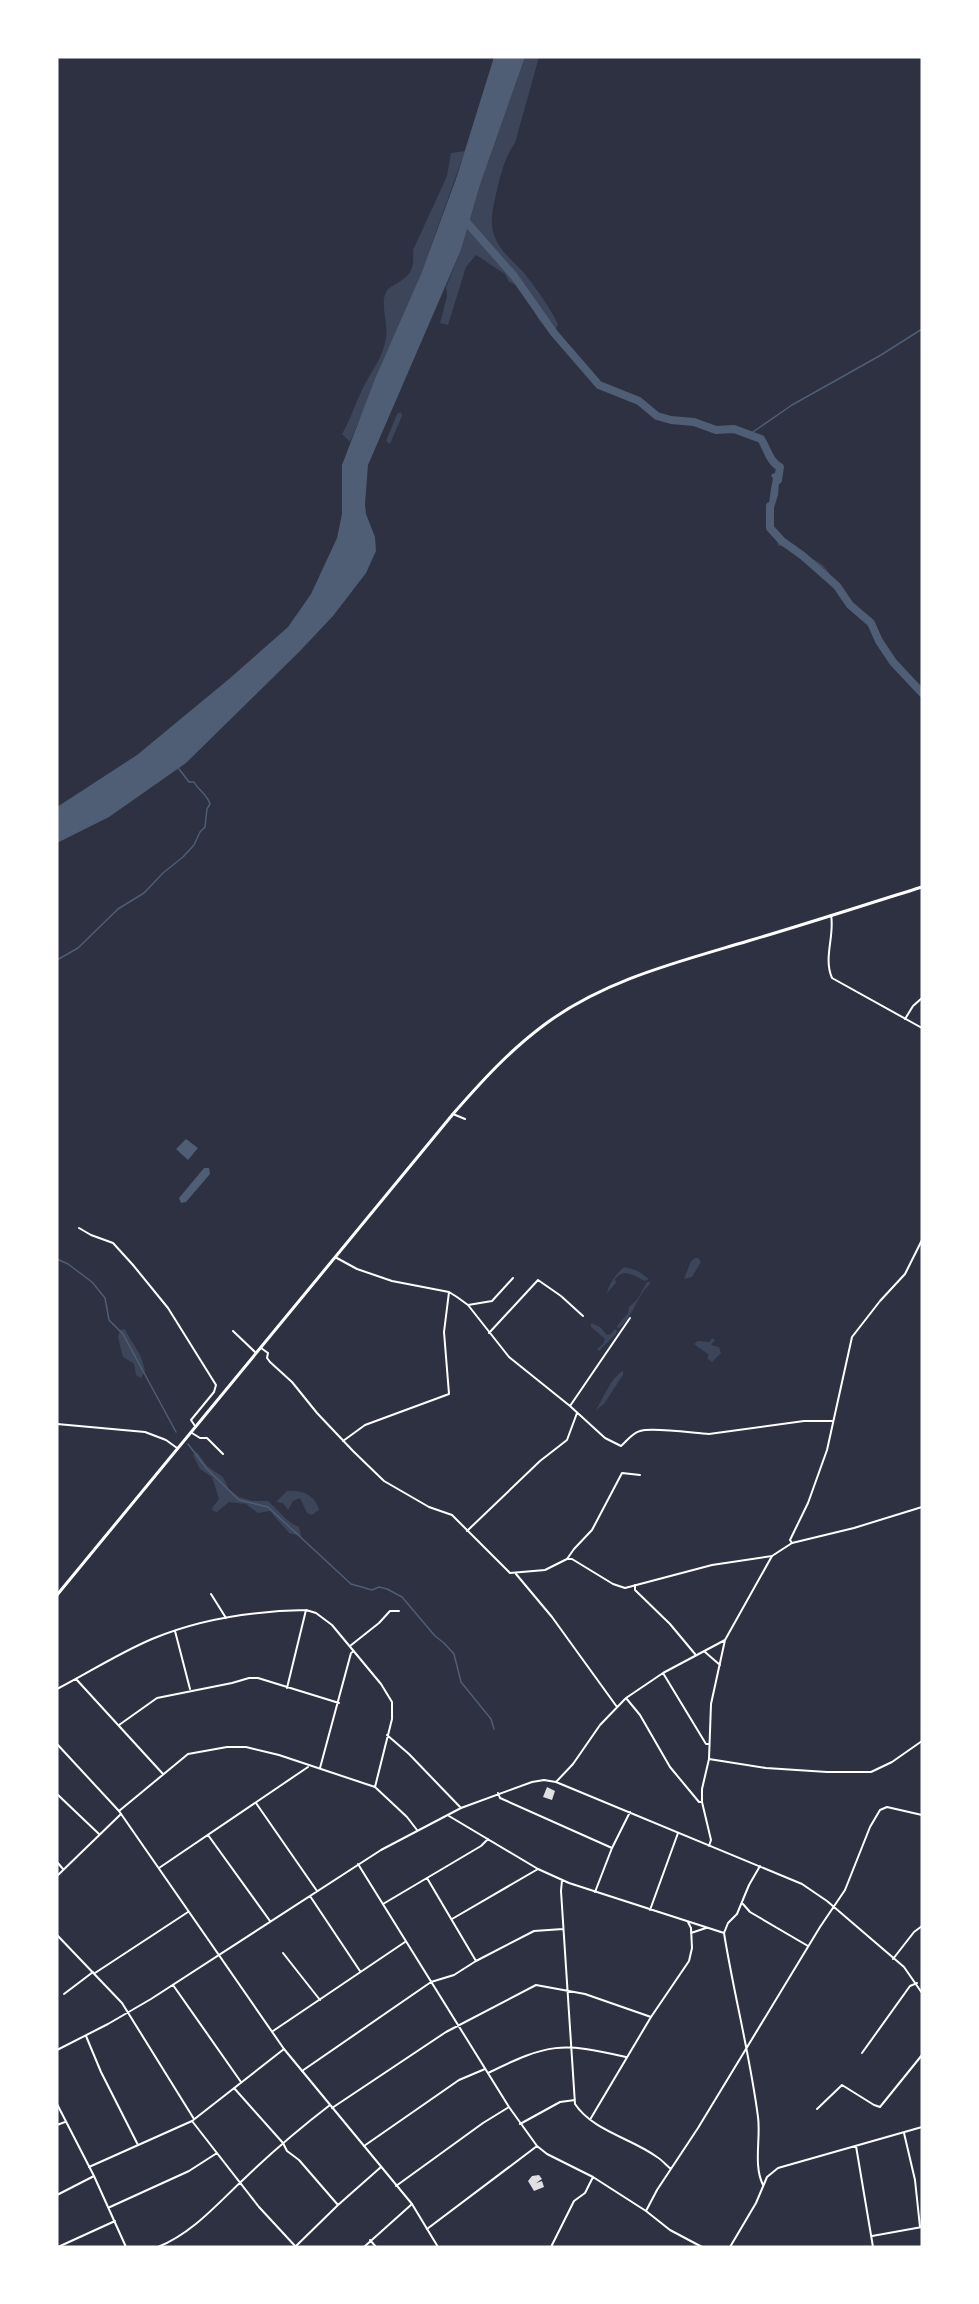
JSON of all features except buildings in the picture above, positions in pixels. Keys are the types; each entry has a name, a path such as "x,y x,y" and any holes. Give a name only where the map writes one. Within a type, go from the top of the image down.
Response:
{"main road":[{"path":"57,1595 453,1114 487,1075 518,1046 545,1024 582,1002 649,970 922,887"}],"street":[{"path":"831,915 833,925 829,955 832,978 922,1028"},
{"path":"905,1019 913,1006 922,998"},
{"path":"453,1114 465,1119"},
{"path":"79,1228 113,1244 133,1265 168,1308 216,1385 214,1392 191,1420 195,1426"},
{"path":"792,1543 790,1540 808,1503 827,1450 852,1337 905,1274 922,1240"},
{"path":"335,1257 357,1269 392,1281 448,1292 468,1305 509,1358 570,1406 605,1438 621,1446 635,1433 650,1428 667,1432 709,1434 804,1420 832,1421"},
{"path":"468,1305 492,1302 513,1278"},
{"path":"489,1333 538,1280 561,1296 583,1316"},
{"path":"343,1441 365,1425 449,1394 444,1332 448,1292"},
{"path":"570,1406 630,1318"},
{"path":"233,1331 256,1353"},
{"path":"261,1348 268,1353 267,1358 270,1362 292,1382 316,1413 384,1481 429,1507 452,1515 510,1573 545,1570 567,1559 572,1559 619,1587 635,1585 712,1565 772,1556 792,1543 922,1508"},
{"path":"467,1531 540,1461 567,1440 577,1413"},
{"path":"57,1424 145,1432 166,1440 177,1448"},
{"path":"190,1431 200,1438 207,1438 223,1454"},
{"path":"567,1559 573,1549 592,1530 622,1473 640,1475"},
{"path":"709,1847 711,1840 702,1802 709,1758 711,1704 725,1640 772,1556"},
{"path":"516,1574 552,1617 617,1707"},
{"path":"635,1585 635,1590 670,1624 696,1655"},
{"path":"211,1594 226,1618"},
{"path":"287,1688 306,1610"},
{"path":"57,1689 151,1640 175,1631 226,1618 306,1610 323,1617 385,1689 392,1702 392,1719 375,1787"},
{"path":"350,1646 390,1611 399,1611"},
{"path":"175,1631 190,1690"},
{"path":"556,1782 626,1698 663,1673 725,1640"},
{"path":"320,1770 351,1653 354,1651"},
{"path":"705,1652 720,1665"},
{"path":"663,1673 708,1744"},
{"path":"119,1725 157,1698 249,1678 258,1678 339,1703"},
{"path":"76,1679 163,1774"},
{"path":"626,1698 640,1715 670,1767 699,1802 702,1802"},
{"path":"387,1735 409,1754 461,1808"},
{"path":"709,1758 759,1767 827,1772 871,1772 892,1762 922,1741"},
{"path":"57,1744 120,1813 284,2049 412,2204 438,2247"},
{"path":"57,1876 120,1813 188,1754 227,1747 246,1747 279,1755 309,1767 375,1787 407,1817 418,1831"},
{"path":"159,1868 309,1767"},
{"path":"57,2050 128,2013 219,1956 358,1863 461,1808 498,1793 544,1780 556,1782 802,1884 904,1967 922,1993"},
{"path":"498,1793 500,1798 612,1848"},
{"path":"57,1794 99,1834"},
{"path":"256,1803 317,1891"},
{"path":"646,2211 808,1946 845,1890 870,1827 880,1810 887,1808 922,1815"},
{"path":"595,1892 612,1848 630,1812"},
{"path":"448,1815 538,1869 562,1880 724,1933"},
{"path":"650,1910 678,1833"},
{"path":"208,1835 270,1921"},
{"path":"384,1904 481,1846 488,1839"},
{"path":"57,1862 64,1869"},
{"path":"358,1863 509,2107 537,2146 547,2154 593,2177 646,2211 670,2230 702,2247"},
{"path":"760,1866 724,1933 759,2121 759,2171 763,2185"},
{"path":"452,1919 538,1869"},
{"path":"427,1878 476,1960"},
{"path":"562,1880 563,1929 575,2104 582,2114 613,2134 656,2156 671,2169"},
{"path":"310,1896 360,1971"},
{"path":"742,1903 750,1912 808,1946"},
{"path":"64,1994 94,1972 189,1912"},
{"path":"591,2119 651,2017 689,1961 692,1954 688,1922"},
{"path":"893,1959 914,1932 922,1926"},
{"path":"691,1933 706,1928"},
{"path":"302,2071 431,1982 454,1975 476,1960 534,1931 563,1929"},
{"path":"57,1935 122,2003 193,2120 259,2207 295,2247 381,2167"},
{"path":"273,2031 405,1942"},
{"path":"283,1953 320,2000"},
{"path":"862,2053 910,1986 917,1983"},
{"path":"172,1985 241,2082"},
{"path":"158,2247 191,2229 283,2143 331,2107 424,2045 537,1985 606,2000 651,2017"},
{"path":"86,2036 101,2072 138,2145"},
{"path":"488,2073 539,2050 572,2046 627,2057"},
{"path":"89,2166 193,2120 284,2049"},
{"path":"817,2109 842,2085 880,2107 922,2055"},
{"path":"364,2146 459,2080 486,2069"},
{"path":"234,2088 283,2143 287,2151 299,2160 338,2205"},
{"path":"520,2124 560,2102 575,2100"},
{"path":"57,2104 94,2176 126,2247"},
{"path":"396,2186 509,2107"},
{"path":"57,2125 66,2121"},
{"path":"729,2247 756,2203 763,2185 778,2168 922,2127"},
{"path":"872,2236 921,2227 915,2180 904,2133"},
{"path":"427,2229 537,2146"},
{"path":"856,2146 873,2247"},
{"path":"109,2208 189,2171 217,2153"},
{"path":"57,2195 94,2176"},
{"path":"551,2247 574,2201 585,2193 593,2177"},
{"path":"915,2180 922,2179"},
{"path":"364,2247 412,2204"},
{"path":"58,2247 115,2221"},
{"path":"370,2240 376,2247"}],"shaded area":[{"path":"494,57 525,57 480,185 461,250 368,465 365,504 366,514 375,537 376,551 366,573 333,616 299,652 186,763 109,817 57,843 57,807 137,755 229,679 288,627 311,594 337,538 342,514 342,465 375,379 421,274 457,176"},
{"path":"525,57 539,57 515,143 500,177 492,212 492,224 494,235 500,246 525,274 547,304 558,324 554,333 546,328 524,292 509,282 505,274 476,255 466,267 448,325 440,323 447,296 446,287 461,250 480,185"},
{"path":"465,151 421,274 350,442 342,434 380,358 384,345 387,332 385,294 411,270 413,250 447,176 451,153"},
{"path":"401,412 402,416 390,444 386,441 397,414"},
{"path":"780,470 778,495 772,514 769,515 773,479 771,475"},
{"path":"775,533 793,548 822,564 830,574 831,580 828,580 824,574 787,546 778,546"},
{"path":"186,1139 198,1148 188,1160 176,1149"},
{"path":"204,1168 209,1168 210,1174 186,1202 181,1203 179,1198"},
{"path":"695,1258 701,1262 692,1277 684,1279 691,1261"},
{"path":"625,1267 638,1271 649,1279 645,1281 629,1274 622,1274 615,1279 616,1283 607,1293 614,1278"},
{"path":"647,1282 650,1284 628,1319 618,1329 617,1326 628,1313 629,1307 637,1300"},
{"path":"591,1323 600,1327 607,1335 617,1330 616,1334 599,1351 597,1349 605,1339 591,1327"},
{"path":"125,1329 144,1364 145,1371 141,1378 136,1375 134,1364 123,1357 118,1337 120,1330"},
{"path":"712,1338 715,1340 711,1345 719,1347 721,1353 712,1362 707,1358 709,1355 694,1344 698,1341 710,1342"},
{"path":"623,1371 623,1375 604,1404 596,1410 611,1383"},
{"path":"197,1452 207,1466 223,1477 229,1489 239,1497 253,1501 268,1501 286,1519 299,1527 301,1536 289,1533 270,1511 258,1513 246,1504 229,1502 217,1512 213,1511 212,1508 219,1499 212,1477 200,1469 193,1455"},
{"path":"287,1491 307,1494 315,1500 319,1510 312,1515 307,1513 300,1498 293,1501 288,1510 283,1503 276,1502"}],"waterway":[{"path":"462,217 514,276 554,333 599,385 639,401 657,416 694,422 716,430 734,429 761,439 771,459 780,467 778,480"},
{"path":"750,434 792,405 922,329"},
{"path":"770,506 770,528 782,541 837,586 850,605 871,623 879,641 893,662 922,693"},
{"path":"57,960 78,948 118,909 144,893 194,845 205,827 207,809 210,804 194,782 189,782 179,769"},
{"path":"57,1259 68,1264 92,1282 105,1298 109,1320 123,1334 176,1432"},
{"path":"188,1444 207,1469 239,1500 268,1507 351,1584 372,1590 379,1587 387,1589 402,1597 435,1636 454,1654 461,1682 491,1719 494,1729"}]}
